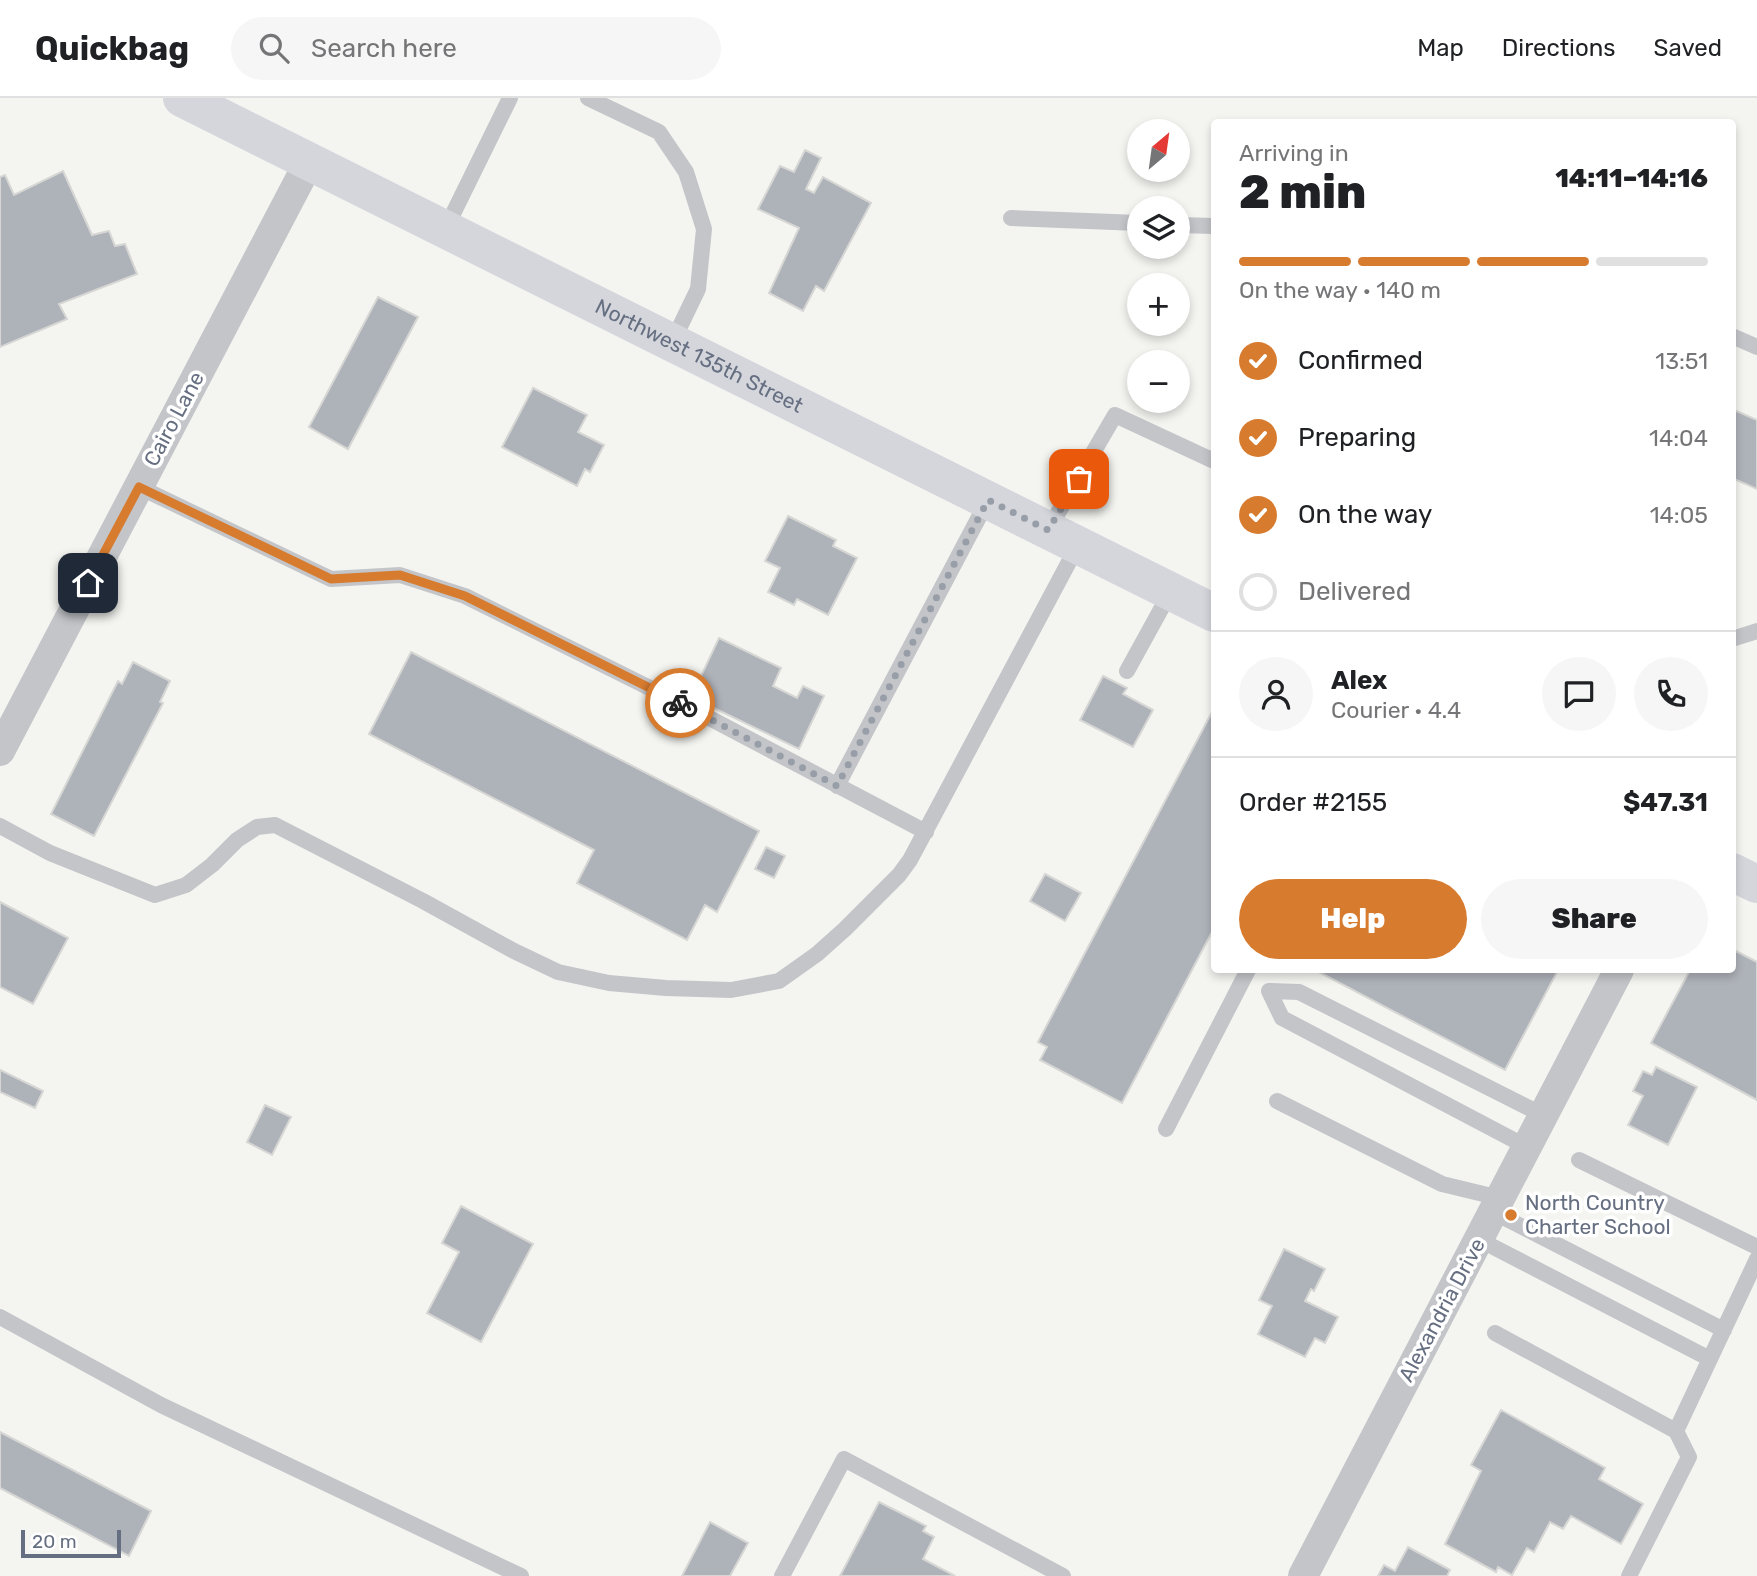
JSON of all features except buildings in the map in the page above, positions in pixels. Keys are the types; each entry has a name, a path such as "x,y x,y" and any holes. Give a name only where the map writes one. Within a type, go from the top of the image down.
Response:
{"main road":[{"name":"Northwest 135th Street","path":"181,98 1211,611"},
{"path":"1736,874 1757,884"}],"street":[{"name":"Cairo Lane","path":"0,751 309,162"},
{"name":"Alexandria Drive","path":"1303,1576 1617,973"}],"lane":[{"path":"445,230 510,98"},
{"path":"588,98 659,132 686,172 704,229 698,289 672,343"},
{"path":"1012,218 1127,223"},
{"path":"1190,225 1211,226"},
{"path":"1736,338 1757,347"},
{"path":"0,826 50,853 155,895 186,886 237,840 257,827 275,825 558,972 609,984 731,990 779,981 817,954 877,898 910,860 926,832 1063,538 1115,415 1211,460"},
{"path":"139,487 331,579 400,575 465,596 698,712 926,832"},
{"path":"837,786 988,500"},
{"path":"1127,671 1171,591"},
{"path":"1736,638 1757,631"},
{"path":"1166,1129 1246,974 1269,991 1282,1018 1527,1147"},
{"path":"1269,991 1299,992 1543,1115"},
{"path":"1277,1101 1442,1184 1497,1205 1724,1330"},
{"path":"1579,1160 1757,1247"},
{"path":"1478,1240 1710,1359"},
{"path":"1676,1431 1757,1259"},
{"path":"0,1317 161,1405 521,1576"},
{"path":"1495,1333 1676,1431 1689,1457 1629,1576"},
{"path":"782,1576 844,1459 1063,1576"}],"way so far":[{"path":"680,703 837,786 988,500 1048,530 1079,479"}],"place":[{"name":"North Country Charter School","path":"1511,1215"}],"route":[{"path":"88,583 139,487 331,579 400,575 465,596 680,703"}]}
